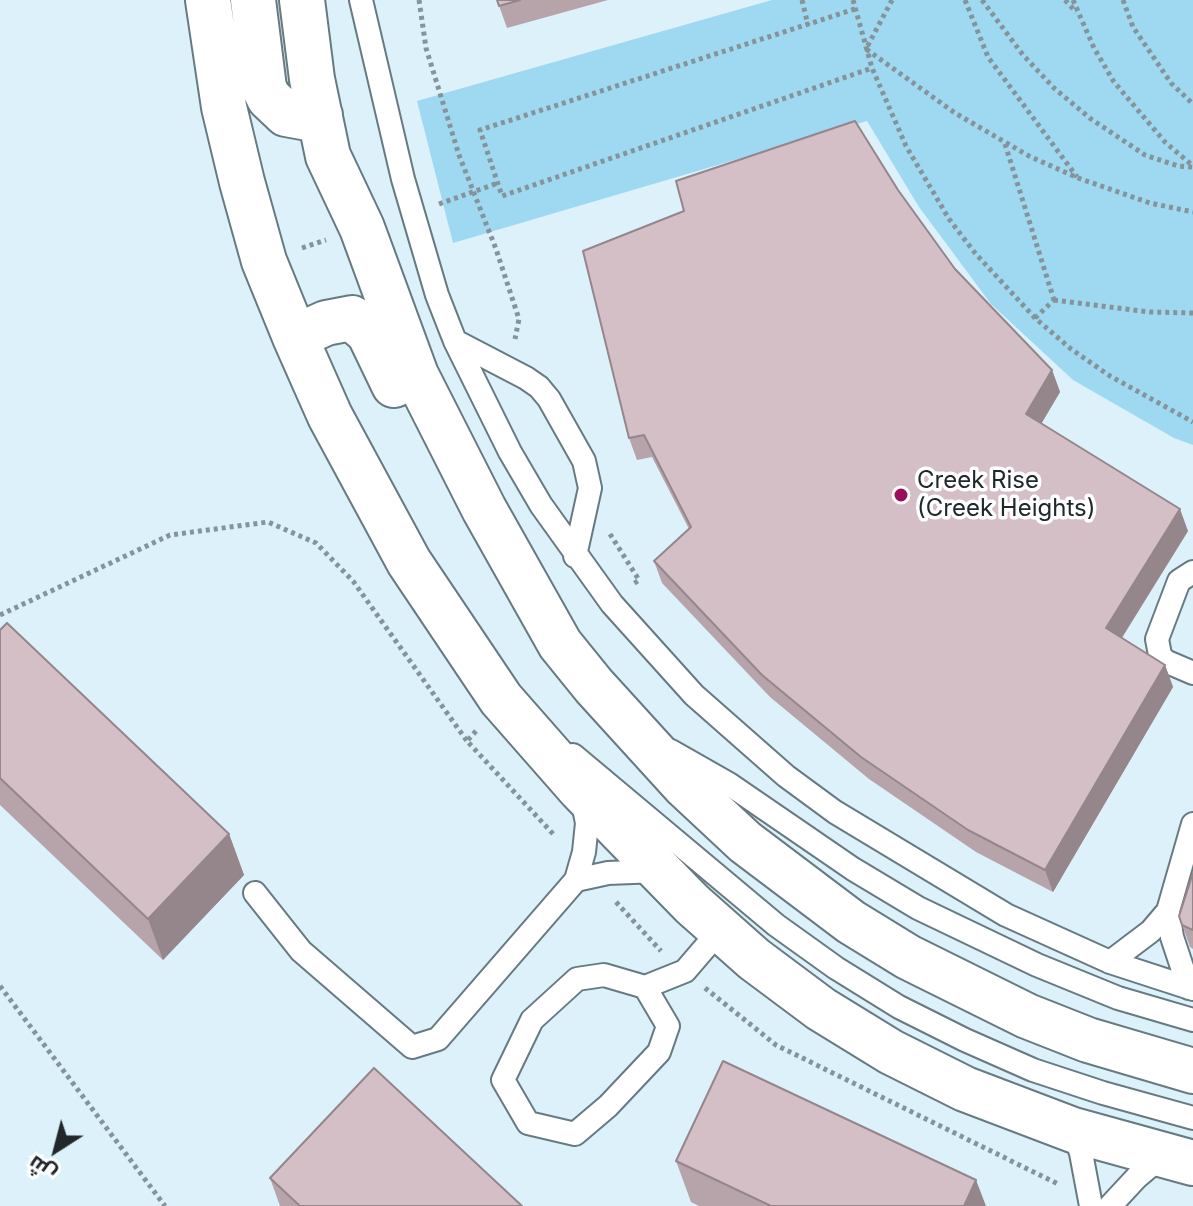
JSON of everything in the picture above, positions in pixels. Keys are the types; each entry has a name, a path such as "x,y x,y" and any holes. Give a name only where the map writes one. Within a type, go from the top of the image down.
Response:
{"street":[{"path":"208,0 224,107 242,182 264,261 295,337 330,416 409,562 451,628 513,713 659,871 754,959 821,1009 891,1052 965,1089 1073,1130 1178,1160"},
{"path":"253,0 264,88 269,98 276,107 297,117 320,115"},
{"path":"302,0 312,79 328,156 362,228 416,375 484,509 560,644 629,727 685,786 745,842 851,922 908,957 1027,1016 1088,1040 1193,1071"},
{"path":"295,337 326,323 352,318 369,333 472,537 524,580"}],"lane":[{"path":"361,0 403,179 437,295 455,341 510,452 541,505 612,604 694,695 774,766 835,812 1006,915 1110,962 1191,988"},
{"path":"455,341 526,378 549,399 584,461 590,488 589,501 575,556"},
{"path":"1193,572 1179,581 1157,639 1160,655 1165,661 1193,673"},
{"path":"513,713 624,796 776,925 836,968 899,1007 1033,1070 1193,1118"},
{"path":"629,727 729,784 853,869 918,908 1051,971 1118,998 1193,1020"},
{"path":"255,893 301,951 412,1047 438,1039 576,880 584,852 587,823 580,789"},
{"path":"1110,962 1151,931 1168,911 1193,824"},
{"path":"576,880 608,873 659,871"},
{"path":"1168,911 1172,937 1191,988"},
{"path":"645,987 668,1026 659,1052 608,1106 575,1134 528,1123 503,1080 532,1020 577,979 604,975 645,987 685,971 721,929"},
{"path":"1073,1130 1091,1206"},
{"path":"1110,1206 1137,1177 1178,1160"}],"path":[{"path":"419,0 426,48 455,142 519,319 513,371"},
{"path":"802,0 808,25"},
{"path":"853,0 872,68 906,146 949,219 1003,285 1035,318 1110,376 1193,422"},
{"path":"866,49 892,0"},
{"path":"965,0 988,57 1078,178"},
{"path":"982,0 1023,55 1055,89 1091,119 1145,155 1178,166 1193,167"},
{"path":"1065,0 1077,12"},
{"path":"1073,0 1114,82 1138,113 1193,167"},
{"path":"1123,0 1133,27 1163,72 1193,104"},
{"path":"855,9 480,130 502,196 872,68"},
{"path":"866,49 955,113 1005,143 1078,178 1150,203 1193,212"},
{"path":"1005,143 1054,300"},
{"path":"1035,318 1054,300"},
{"path":"1054,300 1150,312 1193,313"},
{"path":"589,501 639,580 612,604"},
{"path":"0,615 170,535 268,522 316,543 353,581 467,741"},
{"path":"0,986 165,1206"}],"shaded area":[{"path":"772,0 1193,0 1193,445 1174,438 1073,380 991,304 919,207 867,121 453,243 417,101"}],"building":[{"path":"497,0 520,0 499,6"},
{"name":"Creek Rise (Creek Heights)","path":"855,121 898,190 955,269 1052,370 1026,414 1180,509 1106,628 1165,665 1045,870 968,830 861,757 762,675 654,561 691,527 644,435 629,438 583,251 684,211 676,181"},
{"path":"7,623 229,834 148,919 0,778 0,630"},
{"path":"1193,873 1193,930 1182,925 1179,916"},
{"path":"723,1061 976,1180 964,1206 771,1206 676,1161"},
{"path":"374,1068 522,1206 300,1206 270,1178"}],"place":[{"name":"Creek Rise (Creek Heights)","path":"901,495"}]}
